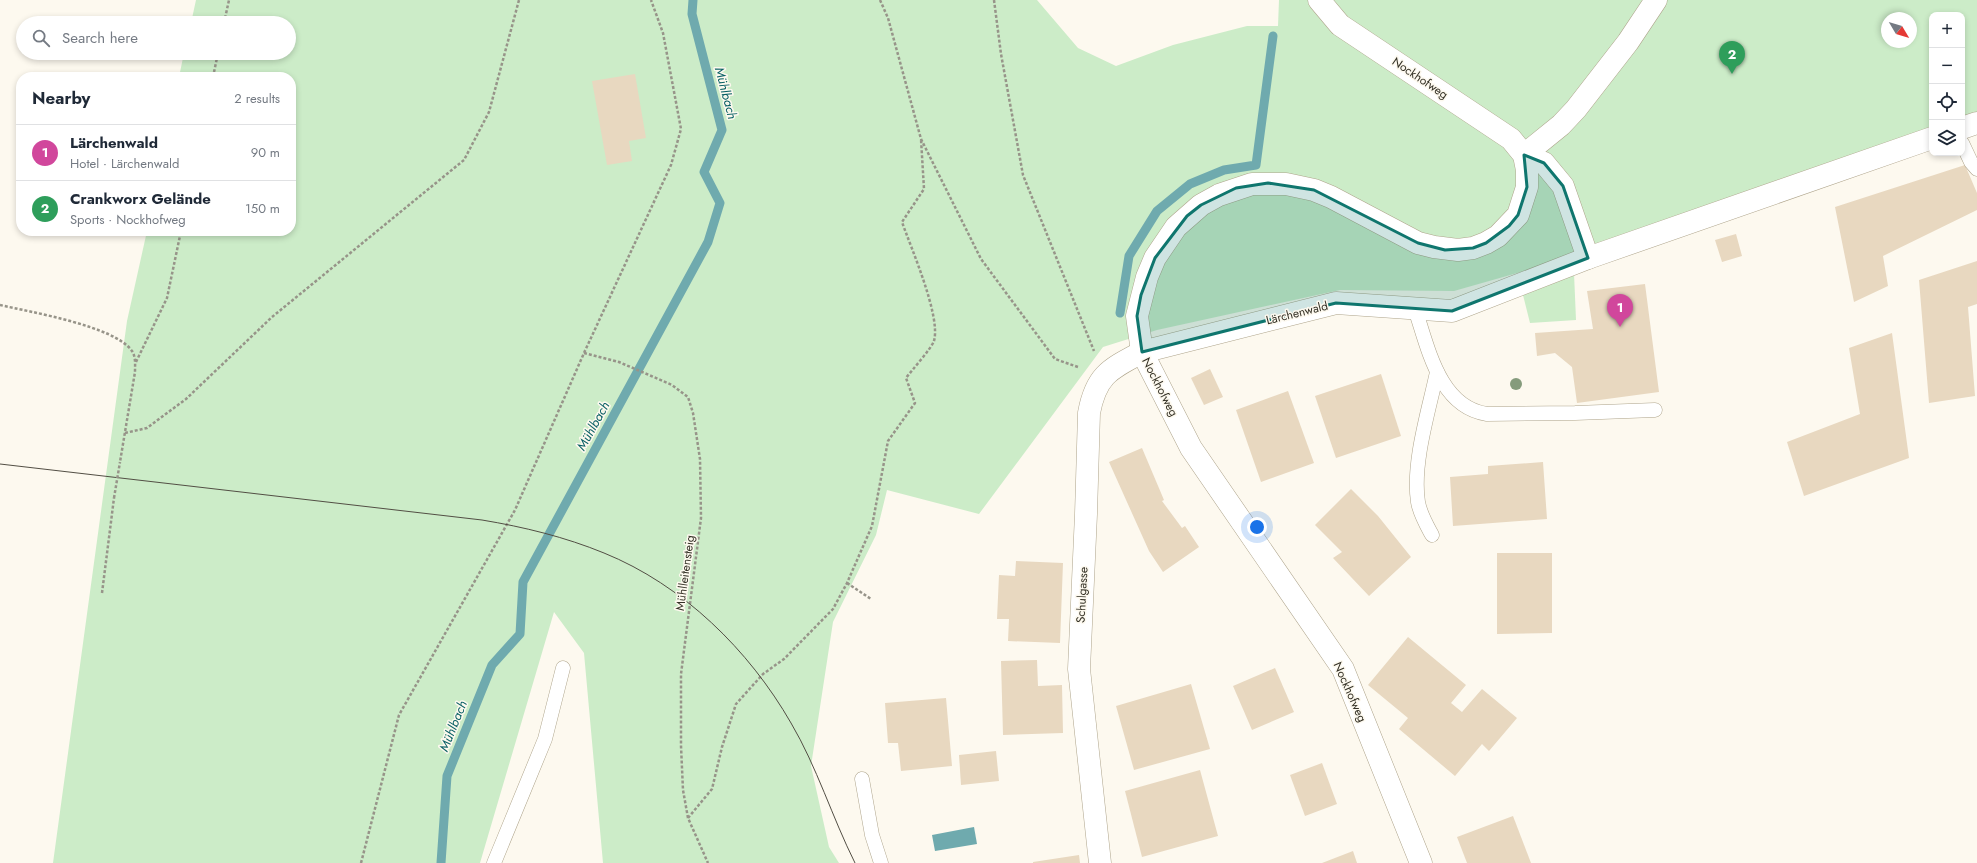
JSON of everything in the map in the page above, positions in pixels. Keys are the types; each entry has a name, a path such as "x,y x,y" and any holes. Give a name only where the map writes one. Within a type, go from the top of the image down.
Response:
{"street":[{"name":"Nockhofweg","path":"1319,0 1340,25 1511,139 1524,155 1527,170 1527,187 1518,215 1498,236 1473,248 1445,250 1418,243 1332,197 1300,187 1268,183 1252,184 1219,195 1201,205 1187,216 1166,241 1155,258 1143,289 1137,316 1142,352 1191,448 1342,669 1421,863"},
{"path":"1588,258 1563,186 1544,163 1524,155 1561,125 1576,109 1628,42 1656,0"},
{"path":"1965,127 1977,123"},
{"name":"Lärchenwald","path":"1142,352 1336,303 1452,311 1588,258 1929,139"},
{"name":"Schulgasse","path":"1100,863 1079,669 1089,413 1092,399 1104,376 1114,367 1142,352"}],"lane":[{"path":"1965,148 1977,169"},
{"path":"1415,308 1437,372 1451,393 1467,408 1476,412 1487,414 1655,410"},
{"path":"1432,535 1423,520 1418,502 1416,471 1437,372"},
{"path":"494,863 545,739 563,668"},
{"path":"862,779 872,835 881,863"}],"path":[{"path":"226,16 229,0"},
{"path":"125,433 147,428 186,399 272,317 464,160 489,112 520,0"},
{"path":"360,863 399,715 515,510 584,353 672,165 681,129 663,33 651,0"},
{"path":"880,0 888,18 921,139 981,259 1055,359 1104,376"},
{"path":"994,0 1001,54 1024,175 1104,376"},
{"path":"214,72 217,60"},
{"path":"688,818 712,789 722,747 736,704 764,674 784,659 833,608 847,583 872,526 888,442 915,403 906,378 934,342 935,321 919,268 902,222 924,189 921,139"},
{"path":"102,593 114,498 135,362 167,298 180,236"},
{"path":"0,305 70,321 104,333 127,346 132,351 135,362"},
{"name":"Mühlleitensteig","path":"584,353 619,362 672,385 688,397 697,430 700,459 701,518 681,674 683,790 688,818 708,863"},
{"path":"847,583 871,599"}],"highlighted area":[{"path":"1524,155 1544,163 1563,186 1588,258 1452,311 1336,303 1142,352 1137,316 1141,295 1155,258 1187,216 1201,205 1236,188 1268,183 1314,190 1418,243 1445,250 1473,248 1486,243 1509,226 1518,215 1527,187"}],"green space":[{"path":"196,0 1037,0 1078,48 1116,66 1173,45 1247,26 1278,26 1279,0 1977,0 1977,130 1965,134 1965,12 1929,12 1929,145 1616,245 1454,291 1340,290 1157,330 1103,347 979,514 887,490 876,535 833,622 811,766 829,847 839,863 603,863 584,653 554,612 480,863 53,863 127,321 146,236 296,236 296,72 180,72 183,60 296,60 296,16 193,16"},
{"path":"1574,273 1576,320 1530,323 1523,295"}],"water":[{"path":"974,827 977,844 935,851 932,835"}],"building":[{"path":"635,74 646,138 629,141 632,161 607,165 592,81"},
{"path":"1965,165 1977,193 1977,210 1883,256 1888,286 1854,302 1835,207"},
{"path":"1736,234 1742,256 1722,262 1715,240"},
{"path":"1977,261 1977,304 1968,307 1975,396 1929,403 1919,280"},
{"path":"1645,284 1659,392 1577,403 1572,367 1555,353 1537,356 1535,333 1593,329 1587,291"},
{"path":"1892,333 1909,458 1804,496 1787,442 1860,414 1849,348"},
{"path":"1210,369 1223,397 1204,405 1191,378"},
{"path":"1381,374 1401,436 1336,458 1315,396"},
{"path":"1288,391 1314,463 1261,482 1236,410"},
{"path":"1142,448 1164,500 1162,501 1182,528 1185,526 1199,547 1163,572 1149,551 1109,462"},
{"path":"1543,462 1547,519 1453,526 1450,477 1488,474 1488,466"},
{"path":"1351,489 1378,516 1411,557 1369,596 1333,558 1342,552 1315,525"},
{"path":"1497,553 1552,553 1552,633 1497,634"},
{"path":"1016,561 1063,563 1060,643 1008,641 1009,619 997,619 999,575 1015,576"},
{"path":"1408,637 1466,685 1451,703 1462,712 1482,689 1517,718 1489,751 1482,744 1455,776 1399,729 1408,718 1368,685"},
{"path":"1037,660 1038,686 1062,685 1063,733 1003,735 1001,661"},
{"path":"1275,668 1294,712 1252,730 1233,686"},
{"path":"1191,684 1210,749 1134,770 1116,706"},
{"path":"946,698 952,766 901,771 898,743 888,743 885,703"},
{"path":"996,751 999,781 961,785 959,755"},
{"path":"1322,763 1337,804 1305,816 1290,775"},
{"path":"1200,770 1218,836 1142,857 1125,791"},
{"path":"1513,816 1531,863 1467,863 1457,837"},
{"path":"1353,851 1357,863 1322,863"},
{"path":"1079,855 1080,863 1033,863 1033,862"}],"waterway":[{"name":"Mühlbach","path":"441,863 447,776 492,665 520,634 523,582 708,242 720,203 704,172 722,130 692,14 693,0"},
{"path":"1120,313 1129,256 1157,211 1190,184 1224,170 1256,165 1273,36"}],"tram line":[{"path":"0,464 482,520 529,529 559,537 589,547 633,566 661,583 687,602 711,623 755,670 791,723 809,757 855,863"}],"place":[{"name":"Crankworx Gelände","path":"1732,74"},
{"name":"Lärchenwald","path":"1620,327"}]}
